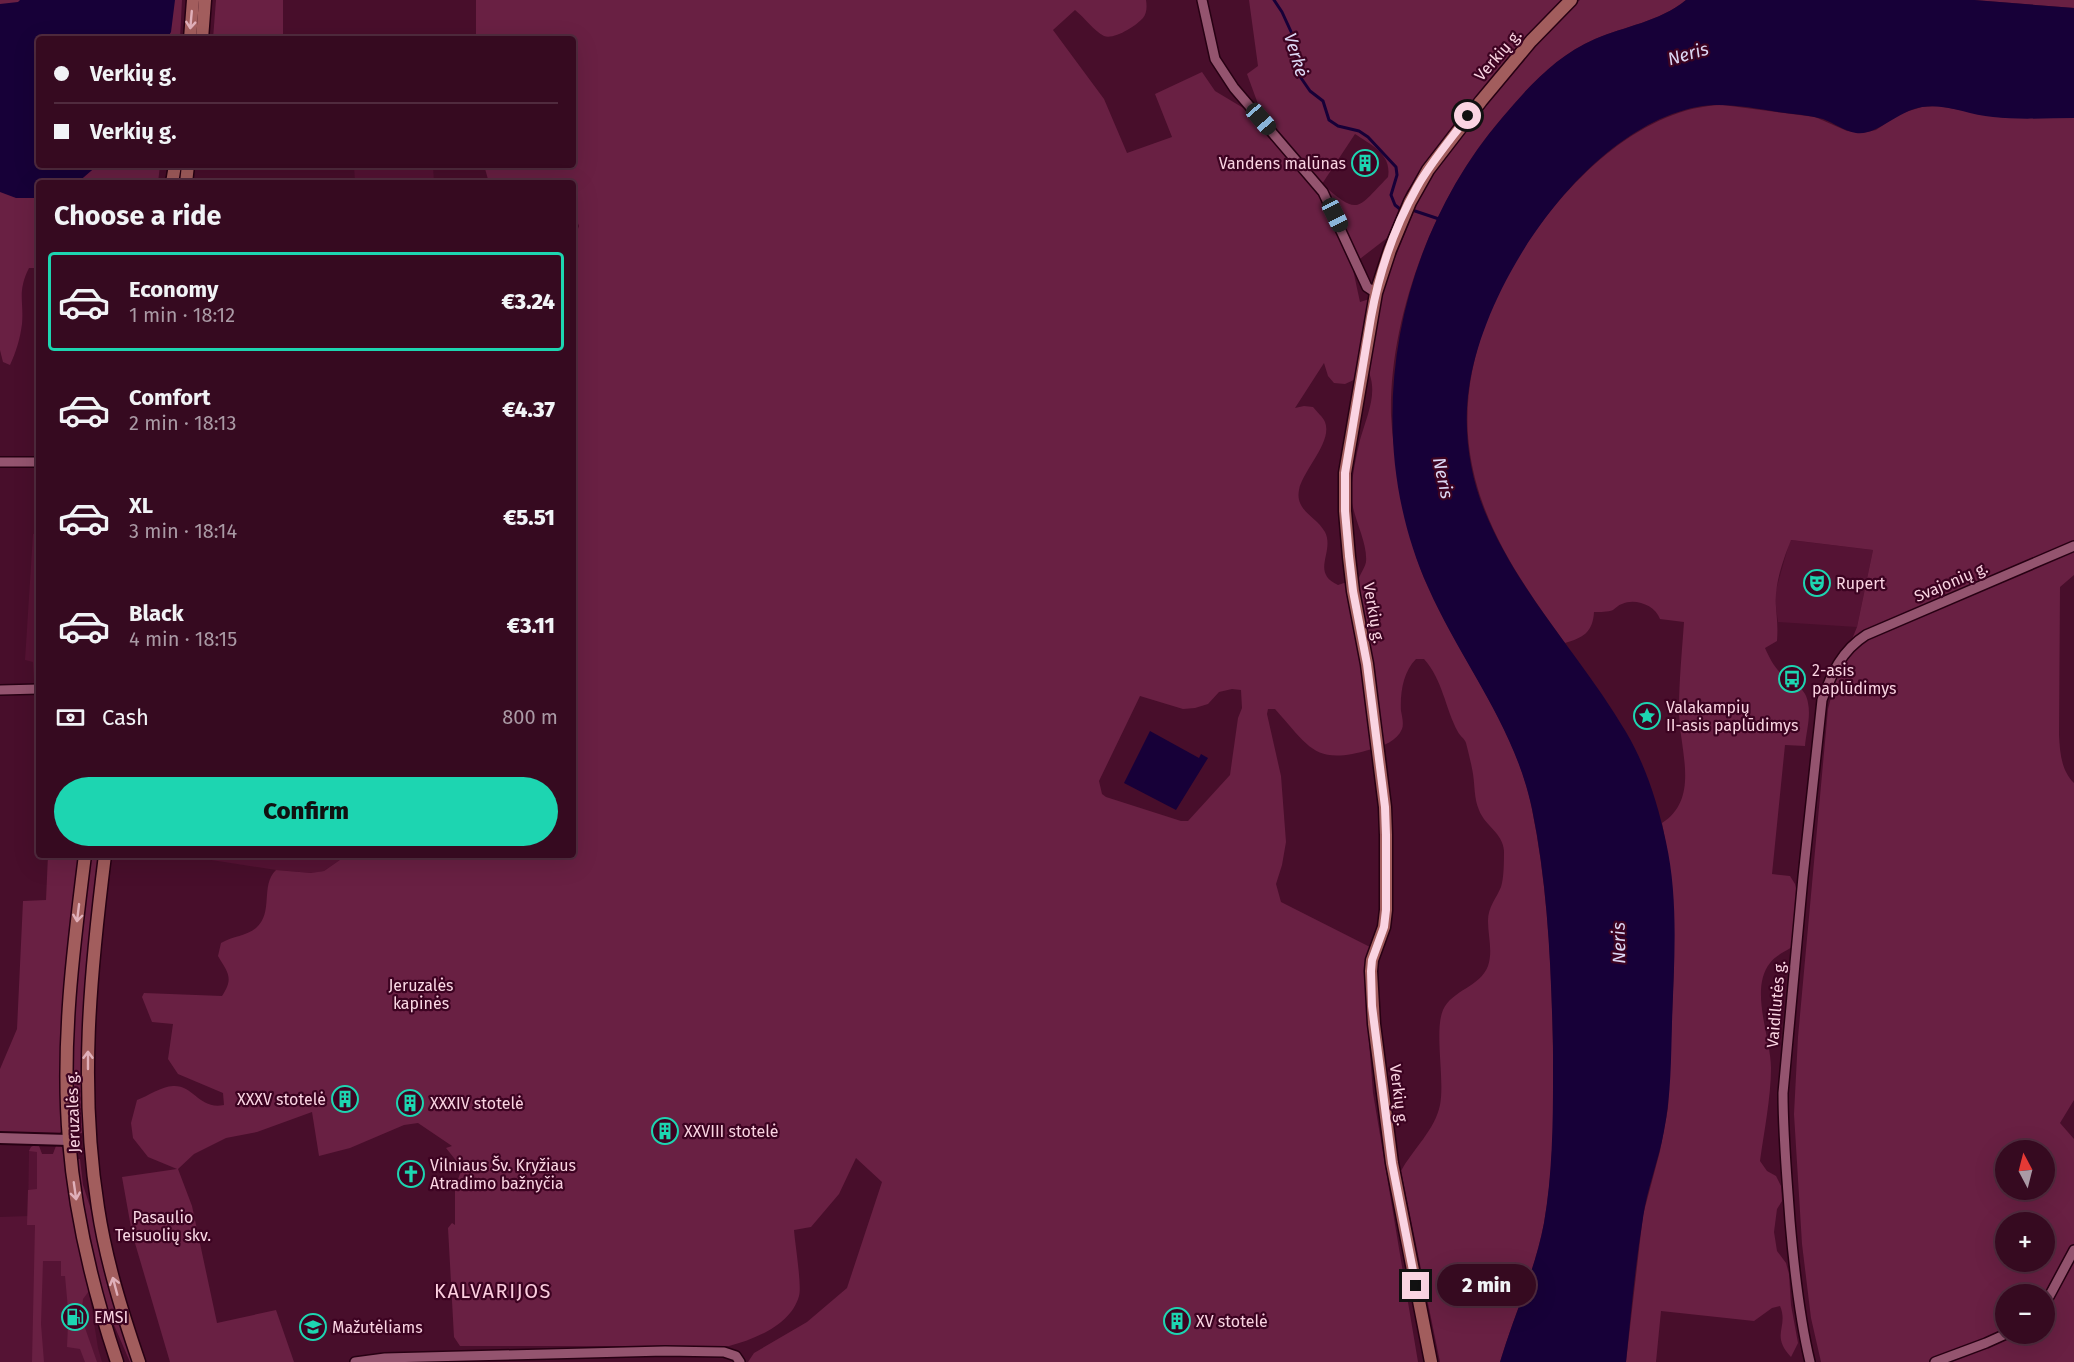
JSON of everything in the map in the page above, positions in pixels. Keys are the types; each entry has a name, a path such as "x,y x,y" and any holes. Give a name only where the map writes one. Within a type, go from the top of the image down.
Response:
{"main road":[{"path":"190,36 193,0"},
{"path":"202,36 205,0"},
{"name":"Verkių g.","path":"1431,1362 1392,1163 1374,1024 1372,960 1384,927 1386,910 1385,817 1367,664 1353,591 1345,511 1345,473 1376,293 1390,250 1410,202 1428,170 1480,101 1531,41 1571,0"},
{"name":"Jeruzalės g.","path":"85,858 68,1006 69,1140 75,1191 91,1274 117,1362"},
{"name":"Jeruzalės g.","path":"105,858 89,994 90,1140 98,1207 107,1253 121,1310 139,1362"},
{"path":"69,1140 90,1140"}],"street":[{"path":"1202,0 1215,59 1234,88 1323,192 1367,287 1376,293"},
{"path":"0,462 36,462"},
{"name":"Svajonių g.","path":"1844,653 1853,643 1866,635 2074,546"},
{"name":"Vaidilutės g.","path":"1810,1362 1799,1305 1792,1244 1783,1125 1783,1093 1822,700 1844,653"},
{"path":"0,690 36,689"},
{"path":"0,1138 69,1140"},
{"path":"2055,1285 2074,1250"},
{"path":"1935,1362 1995,1339"},
{"path":"355,1362 385,1358 665,1352 724,1352 738,1359"}],"shaded area":[{"path":"354,168 433,168 434,180 355,180"},
{"path":"33,534 36,534 36,681 34,681 33,662 25,660"},
{"path":"1790,540 1873,550 1857,627 1778,622 1776,590"},
{"path":"343,858 324,871 312,873 205,859"},
{"path":"35,1145 39,1146 42,1154 53,1154 56,1146 62,1146 64,1149 75,1231 102,1362 0,1362 0,1217 28,1216 29,1151"}],"green space":[{"path":"0,0 182,0 180,36 36,36 36,168 160,168 158,180 36,180 36,268 29,268 25,276 21,330 10,365 3,362 0,350"},
{"path":"216,0 283,0 283,36 213,36"},
{"path":"476,0 1146,0 1143,18 1130,28 1113,36 1100,34 1075,10 1053,30 1104,99 1127,153 1172,137 1155,94 1202,72 1215,91 1245,109 1258,104 1247,74 1258,66 1249,0 1561,0 1473,100 1407,191 1387,238 1352,265 1360,302 1382,295 1413,214 1417,196 1465,128 1545,33 1580,0 1686,0 1665,14 1606,34 1568,54 1522,95 1478,148 1437,219 1421,257 1398,337 1392,376 1393,441 1410,536 1428,587 1501,722 1513,750 1524,778 1532,809 1542,870 1552,992 1552,1160 1540,1241 1500,1362 1440,1362 1401,1171 1429,1131 1440,1105 1439,1030 1443,1010 1447,1003 1479,979 1488,966 1490,949 1488,916 1501,887 1504,864 1501,839 1485,821 1477,806 1465,742 1454,723 1436,676 1424,659 1416,659 1403,683 1402,729 1393,740 1381,746 1353,754 1338,756 1326,754 1306,744 1275,709 1268,709 1267,714 1281,776 1286,842 1276,884 1281,902 1370,947 1365,970 1365,990 1373,1093 1418,1362 748,1362 754,1353 807,1322 847,1288 882,1182 856,1158 839,1194 811,1227 794,1230 799,1296 795,1306 780,1323 760,1335 729,1346 460,1346 454,1337 448,1228 452,1223 455,1225 455,1188 462,1168 446,1148 452,1146 418,1123 404,1125 350,1148 319,1156 312,1112 257,1132 226,1138 194,1154 178,1169 192,1206 217,1323 276,1310 294,1362 170,1362 132,1233 122,1177 177,1169 148,1157 133,1138 131,1123 137,1100 169,1086 186,1089 208,1104 224,1105 223,1093 178,1074 168,1059 173,1024 152,1022 142,997 144,993 222,996 229,980 227,971 218,956 221,943 252,931 261,922 271,876 276,870 311,873 324,871 343,858 576,858 576,234 579,226 576,218 576,180 488,180 485,168 576,168 576,36 476,36","holes":["1355,134 1374,146 1387,162 1388,177 1363,202 1351,205 1322,184","1324,363 1328,376 1334,383 1345,384 1369,373 1372,389 1372,398 1359,446 1351,490 1351,499 1364,545 1366,562 1359,578 1338,585 1330,580 1324,568 1327,547 1325,532 1303,508 1299,497 1301,482 1321,447 1326,430 1325,422 1313,407 1295,408","1232,689 1241,690 1242,708 1238,718 1230,775 1188,821 1181,821 1102,794 1099,781 1140,696 1183,709 1208,704 1219,692"]},
{"path":"1974,0 2074,0 2074,8"},
{"path":"1723,105 1815,117 1847,131 1862,133 1876,130 1899,114 1922,107 1938,106 2005,118 2074,118 2074,575 2060,587 2059,735 2064,767 2074,783 2074,1100 2060,1123 2074,1139 2074,1362 1821,1362 1811,1318 1802,1244 1794,1114 1798,1037 1828,709 1836,678 1857,627 1873,550 1791,540 1776,590 1777,641 1765,648 1778,670 1805,694 1809,714 1805,746 1785,745 1772,874 1790,876 1797,893 1792,947 1770,963 1761,986 1771,1079 1760,1161 1767,1171 1776,1176 1781,1186 1782,1201 1777,1209 1774,1232 1777,1251 1786,1263 1789,1274 1791,1305 1798,1343 1791,1357 1782,1343 1783,1320 1780,1306 1772,1308 1754,1321 1661,1311 1656,1362 1626,1362 1643,1215 1660,1151 1668,1108 1674,968 1673,916 1662,823 1674,813 1685,786 1679,711 1684,622 1660,619 1654,610 1644,604 1627,602 1611,611 1594,612 1592,625 1586,633 1565,643 1518,574 1492,526 1474,474 1467,415 1472,370 1485,325 1500,289 1521,252 1547,215 1577,181 1610,151 1646,127 1684,111"},
{"path":"48,858 79,858 64,995 63,1129 55,1135 0,1133 0,1069 17,1029 23,901 46,900"},
{"path":"91,858 99,858 84,991 81,1081 83,1129 82,1133 78,1133 75,1129 73,1046 80,943"},
{"path":"35,1145 39,1146 42,1154 53,1154 56,1146 60,1145 64,1149 75,1231 89,1291 83,1299 82,1309 68,1309 65,1276 61,1276 61,1261 43,1261 41,1324 44,1362 32,1362 35,1225 27,1225 28,1190 37,1189 37,1152 29,1151"},
{"path":"78,1159 80,1159 83,1185 95,1222 112,1301 132,1362 130,1362 104,1302 81,1190"},
{"path":"68,1325 84,1325 97,1362 85,1362 80,1349 67,1347"}],"water":[{"path":"20,0 175,0 169,36 36,36 36,168 94,168 80,180 36,180 36,198 16,198 0,192 0,4"},
{"name":"Neris","path":"1686,0 1974,0 2074,8 2074,118 2003,118 1931,106 1913,109 1872,131 1856,133 1823,119 1806,116 1727,105 1697,107 1656,121 1617,145 1580,178 1547,216 1518,258 1495,302 1479,346 1467,403 1467,435 1471,467 1479,497 1499,542 1515,570 1609,704 1640,758 1655,799 1666,842 1673,887 1675,932 1668,1104 1662,1142 1643,1218 1626,1362 1500,1362 1540,1241 1550,1179 1553,1046 1545,897 1532,809 1524,778 1500,722 1441,615 1428,587 1407,528 1395,467 1393,405 1399,342 1413,281 1435,223 1465,168 1502,118 1533,83 1568,54 1606,34 1665,14"},
{"path":"1150,731 1199,758 1201,754 1208,758 1176,810 1124,783"}],"waterway":[{"name":"Verkė","path":"1274,0 1293,36 1299,75 1310,91 1323,101 1329,120 1338,126 1359,131 1368,137 1396,167 1397,175 1391,195 1395,205 1400,209"},
{"name":"Verkė","path":"1415,211 1439,219"}],"place":[{"name":"Vandens malūnas","path":"1365,163"},
{"name":"Rupert","path":"1817,583"},
{"name":"2-asis paplūdimys","path":"1792,679"},
{"name":"Valakampių II-asis paplūdimys","path":"1647,716"},
{"name":"XXXV stotelė","path":"345,1099"},
{"name":"XXXIV stotelė","path":"410,1103"},
{"name":"XXVIII stotelė","path":"665,1131"},
{"name":"Vilniaus Šv. Kryžiaus Atradimo bažnyčia","path":"411,1174"},
{"name":"EMSI","path":"75,1317"},
{"name":"XV stotelė","path":"1177,1321"},
{"name":"Mažutėliams","path":"313,1327"}],"district":[{"name":"KALVARIJOS","path":"493,1291"}],"route":[{"path":"1416,1286 1392,1163 1372,1006 1372,960 1384,927 1386,910 1385,807 1372,720 1367,664 1353,591 1344,493 1345,473 1371,317 1390,250 1417,187 1468,116"}],"park label":[{"name":"Jeruzalės kapinės","path":"421,994"},
{"name":"Pasaulio Teisuolių skv.","path":"163,1226"}]}
